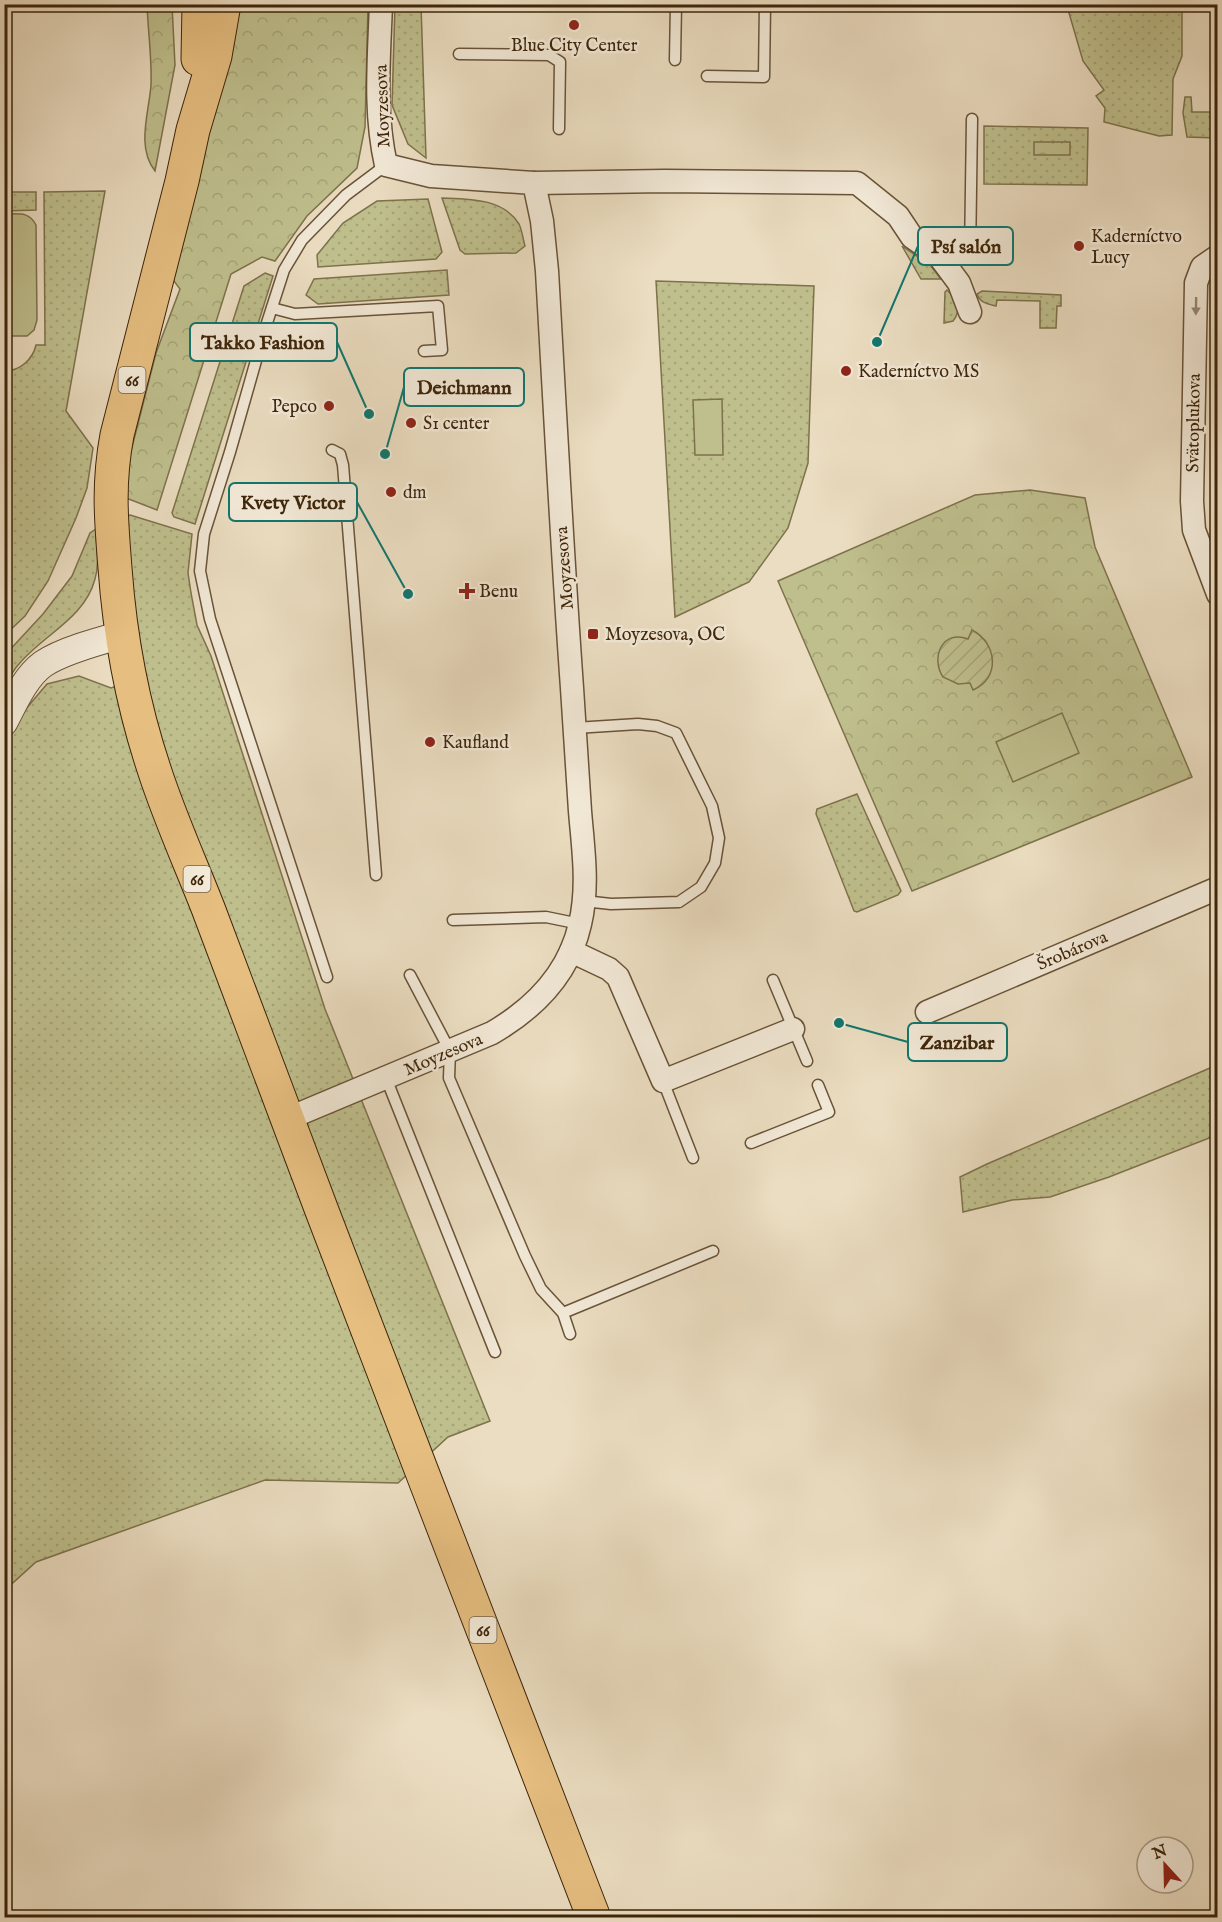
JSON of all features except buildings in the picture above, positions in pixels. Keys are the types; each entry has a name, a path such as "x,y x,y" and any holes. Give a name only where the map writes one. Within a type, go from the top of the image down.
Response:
{"main road":[{"name":"66","path":"193,130 199,4"},
{"name":"66","path":"224,4 215,56 193,130 112,461 110,506 121,635 136,706 153,766 594,1917"}],"street":[{"name":"Moyzesova","path":"381,4 378,105 379,135 386,165 431,176 534,183 665,181 857,183 898,216 912,237 939,256 959,284 970,312"},
{"name":"Moyzesova","path":"287,1119 492,1033 520,1016 546,991 558,975 571,951 580,924 584,901 584,847 561,527 547,271 542,220 534,183"},
{"name":"Svätoplukova","path":"1218,256 1202,267 1196,283 1192,501 1194,531 1218,594"},
{"path":"4,722 20,691 42,665 88,644 121,635"},
{"name":"Šrobárova","path":"927,1012 1218,888"},
{"path":"571,951 609,969 618,977 663,1081 793,1029"}],"lane":[{"path":"675,60 676,4"},
{"path":"707,76 764,77 765,4"},
{"path":"459,54 549,55 560,62 560,129"},
{"path":"939,256 970,257 972,119"},
{"path":"327,977 210,619 200,571 204,534 284,270 302,240 346,195 386,165"},
{"path":"272,308 295,314 438,306 442,350 424,351"},
{"path":"332,450 340,454 343,465 376,875"},
{"path":"575,728 638,724 657,726 676,734 712,806 719,838 715,863 701,887 679,902 611,904 584,901"},
{"path":"453,920 546,917 580,924"},
{"path":"410,975 450,1051 450,1077 525,1256 541,1289 563,1313 570,1334"},
{"path":"773,980 807,1061"},
{"path":"386,1078 495,1352"},
{"path":"663,1081 693,1158"},
{"path":"752,1143 829,1112 818,1085"},
{"path":"563,1313 713,1251"}],"green space":[{"path":"147,5 172,5 175,65 155,171 149,162 145,141 151,85"},
{"path":"235,5 368,5 365,127 357,168 307,216 275,261 262,257 231,274 157,510 126,498 128,463 156,353 180,289 174,281 173,269"},
{"path":"395,5 421,5 426,158 408,144 392,105"},
{"path":"1070,5 1182,5 1182,56 1173,79 1172,135 1159,136 1104,122 1105,108 1096,96 1104,90 1083,61 1069,13"},
{"path":"1185,97 1191,97 1192,112 1217,112 1217,138 1187,137 1183,113"},
{"path":"984,126 1088,128 1087,185 984,184"},
{"path":"1034,142 1070,142 1070,155 1034,155"},
{"path":"105,191 66,411 93,448 87,488 48,581 25,616 5,635 5,371 16,369 25,363 32,355 36,345 45,345 44,192"},
{"path":"5,192 36,192 36,210 5,211"},
{"path":"442,198 485,202 504,209 519,224 525,246 516,253 465,254 460,250"},
{"path":"428,199 442,252 436,259 318,267 317,255 343,223 377,201"},
{"path":"5,214 27,215 36,225 37,320 34,330 27,336 5,336"},
{"path":"902,246 930,265 941,279 921,279"},
{"path":"447,270 449,295 318,304 306,295 314,279"},
{"path":"265,273 273,276 195,524 174,517 172,513 244,286"},
{"path":"656,281 814,286 808,463 788,528 749,582 675,617"},
{"path":"947,290 956,301 958,309 953,321 944,323 945,292"},
{"path":"982,291 1061,295 1061,306 1057,306 1056,328 1040,328 1040,301 997,300 996,306 980,299 977,294"},
{"path":"722,399 723,455 695,455 693,400"},
{"path":"1030,490 1085,498 1095,547 1192,777 912,891 778,581 975,495"},
{"path":"130,515 192,534 188,573 197,625 211,656 325,1009 490,1421 448,1437 398,1483 265,1480 36,1562 5,1590 5,742 14,723 47,684 79,676 111,688 143,677 127,560 126,517"},
{"path":"96,529 97,567 90,593 73,615 17,666 5,687 5,655 43,614 72,576 90,533"},
{"path":"972,630 987,643 992,660 992,669 988,677 982,685 973,690 970,683 958,684 943,677 938,661 941,647 946,641 959,637 968,639"},
{"path":"1062,713 1079,753 1013,782 996,742"},
{"path":"857,794 901,891 898,895 857,912 854,911 816,814 817,809"},
{"path":"1217,1065 1217,1135 1050,1197 1012,1200 963,1212 960,1177"}],"place":[{"name":"Blue City Center","path":"574,25"},
{"name":"Kaderníctvo Lucy","path":"1079,246"},
{"name":"Psí salón","path":"877,342"},
{"name":"Kaderníctvo MS","path":"846,371"},
{"name":"Pepco","path":"329,406"},
{"name":"Takko Fashion","path":"369,414"},
{"name":"S1 center","path":"411,423"},
{"name":"Deichmann","path":"385,454"},
{"name":"dm","path":"391,492"},
{"name":"Benu","path":"467,591"},
{"name":"Kvety Victor","path":"408,594"},
{"name":"Moyzesova, OC","path":"593,634"},
{"name":"Kaufland","path":"430,742"},
{"name":"Zanzibar","path":"839,1023"}]}
